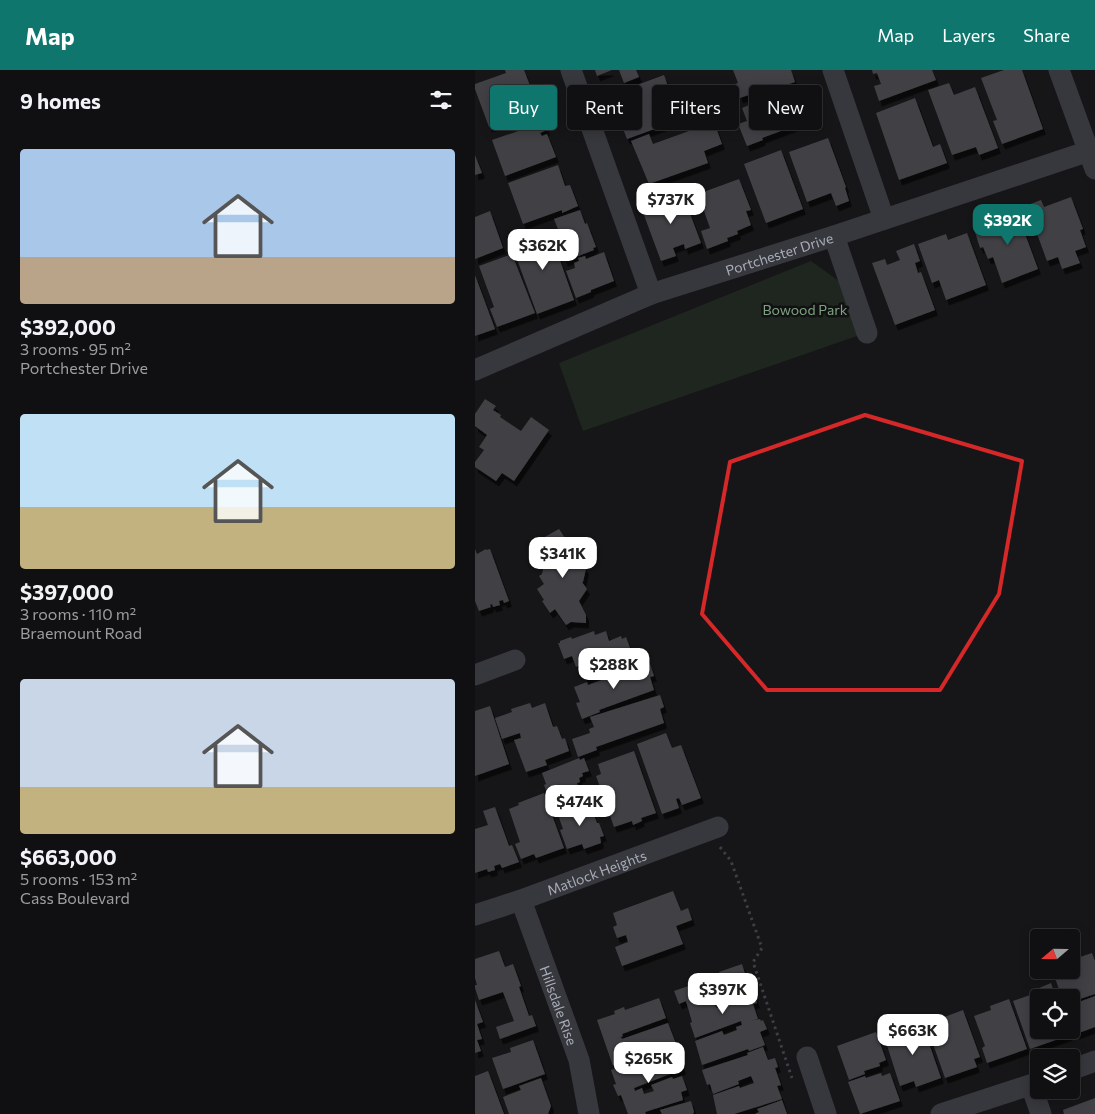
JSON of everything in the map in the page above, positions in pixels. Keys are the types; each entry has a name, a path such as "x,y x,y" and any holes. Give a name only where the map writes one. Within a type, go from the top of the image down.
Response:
{"street":[{"path":"571,70 651,294"},
{"path":"833,70 884,219"},
{"path":"1059,70 1092,160"},
{"name":"Portchester Drive","path":"475,370 651,294 884,219 1092,160"},
{"path":"834,236 867,333"},
{"path":"475,675 515,660"},
{"name":"Matlock Heights","path":"475,915 521,900 712,829"},
{"name":"Hillsdale Rise","path":"521,900 579,1060 589,1114"},
{"path":"807,1057 826,1114"},
{"path":"1080,1067 1095,1061"},
{"path":"941,1114 1030,1085"},
{"path":"1038,1099 1041,1114"}],"path":[{"path":"712,829 731,861 762,948 753,962 790,1075 794,1081"}],"highlighted area":[{"path":"865,415 1022,461 999,594 940,690 767,690 702,614 730,462"}],"green space":[{"name":"Bowood Park","path":"811,261 843,284 860,335 583,431 559,363"}],"building":[{"path":"505,70 524,70 530,85 490,85 489,127 475,89 475,84 506,73"},
{"path":"595,70 612,70 597,76"},
{"path":"619,70 636,70 639,77 624,83"},
{"path":"733,70 791,70 795,82 786,85 749,85 749,95 740,98 739,85 735,84 738,83"},
{"path":"872,70 932,70 936,80 879,101 874,86 881,84 877,73 873,74"},
{"path":"1004,70 1022,70 1043,129 1002,144 993,121 997,120 981,78"},
{"path":"664,75 668,85 652,85 652,130 627,139 624,130 642,130 642,85 637,85"},
{"path":"949,83 954,95 975,87 998,148 979,155 976,147 952,155 928,90"},
{"path":"915,98 933,147 940,144 947,163 899,180 876,113"},
{"path":"749,105 749,130 784,130 747,146 739,126 739,124 747,121 742,108"},
{"path":"521,130 547,130 540,133 542,136 547,134 556,157 505,176 492,140"},
{"path":"692,130 717,130 722,144 704,151 708,163 649,184 631,141 649,134 653,144"},
{"path":"828,138 846,187 849,201 836,206 831,193 807,202 789,152"},
{"path":"781,150 803,209 766,223 744,164"},
{"path":"475,155 482,173 475,175"},
{"path":"558,165 565,186 570,185 578,206 562,213 562,210 523,224 508,183"},
{"path":"739,179 751,210 746,211 751,225 737,231 738,234 727,238 728,241 707,249 701,231 710,228 698,194"},
{"path":"682,192 701,243 685,249 684,244 673,248 676,256 661,261 641,207"},
{"path":"1071,197 1083,229 1080,230 1086,247 1075,251 1080,263 1062,269 1058,257 1047,261 1036,231 1039,230 1036,221 1031,223 1025,206 1041,200 1044,207"},
{"path":"580,210 596,247 593,248 594,250 565,261 557,239 561,237 554,219"},
{"path":"490,211 503,248 475,259 475,217"},
{"path":"1017,211 1019,214 1022,213 1029,230 1024,231 1038,269 1002,283 993,257 988,259 983,247 980,248 974,229 1006,218 1005,215"},
{"path":"549,229 574,300 537,314 511,243"},
{"path":"967,233 986,285 946,300 939,280 932,283 918,244 946,234 948,240"},
{"path":"914,244 920,261 915,263 918,273 921,272 935,310 895,325 872,263 885,259 887,265 900,260 896,251"},
{"path":"604,252 614,281 576,298 566,271 575,268 574,263 579,261 578,258 585,256 586,259"},
{"path":"512,254 535,313 497,327 490,309 494,307 479,266"},
{"path":"475,275 495,329 475,336"},
{"path":"485,399 496,406 493,410 501,415 500,417 521,431 531,417 549,430 514,481 502,473 496,481 475,467 475,462 484,450 479,447 487,435 475,426 475,414"},
{"path":"559,529 586,569 582,582 587,589 579,601 586,615 586,623 571,622 566,625 555,609 550,613 537,589 544,584 539,576 542,574 545,561 538,552 548,546 543,538"},
{"path":"475,549 477,554 490,549 509,601 504,603 503,600 499,601 500,605 493,607 492,604 490,605 491,607 479,611 475,601"},
{"path":"594,631 595,635 606,631 609,641 621,636 622,639 626,637 635,661 585,679 580,665 576,667 572,656 564,659 558,643 571,637 572,639"},
{"path":"650,664 654,676 650,677 654,690 599,710 600,712 582,719 576,703 580,702 574,687 587,682 588,685"},
{"path":"660,695 664,707 660,709 664,723 596,747 597,750 578,757 572,739 590,733 589,729 594,727 590,717"},
{"path":"530,703 532,708 545,703 553,727 557,726 562,739 565,738 569,751 545,760 547,765 526,772 514,740 521,738 520,733 502,739 495,718 512,712 511,709"},
{"path":"490,706 509,764 475,776 475,711"},
{"path":"666,733 672,748 681,745 701,798 682,805 679,798 676,799 679,808 662,814 637,744"},
{"path":"634,751 656,813 641,818 642,821 633,825 632,821 614,827 596,776 601,774 598,764"},
{"path":"579,758 580,760 584,758 589,771 582,773 583,776 579,778 580,782 577,783 582,797 579,798 580,801 558,808 556,803 551,805 542,773"},
{"path":"544,793 564,848 536,858 534,854 521,859 515,844 520,842 509,809 519,805 518,803"},
{"path":"583,802 585,807 590,805 604,836 600,837 601,843 584,849 582,844 567,849 560,830 563,829 557,812"},
{"path":"495,807 509,846 512,845 519,862 502,868 500,864 494,866 495,870 488,872 487,869 475,873 475,829 488,825 483,811"},
{"path":"673,891 681,911 688,908 692,920 676,926 683,944 622,966 615,947 628,942 626,935 617,938 613,927 617,925 613,913"},
{"path":"499,951 505,967 513,964 529,1016 532,1015 536,1026 500,1039 496,1027 514,1021 503,992 479,1000 475,988 475,985 477,985 475,959"},
{"path":"1092,953 1095,961 1095,994 1080,999 1080,989 1059,989 1055,979 1080,979 1080,957"},
{"path":"742,964 746,977 743,978 748,991 721,1001 720,998 711,1001 717,1008 730,1003 729,999 753,991 757,1003 753,1004 758,1019 750,1021 763,1020 767,1029 760,1032 765,1045 702,1065 695,1041 722,1031 724,1035 737,1030 736,1027 742,1025 741,1021 695,1038 686,1001 679,1004 674,991 720,975 719,972"},
{"path":"1051,983 1053,989 1037,989"},
{"path":"1030,995 1030,1039 1059,1039 1030,1049 1013,1001"},
{"path":"1095,996 1095,1027 1080,1033 1080,1002"},
{"path":"659,998 666,1018 622,1034 623,1036 613,1040 621,1037 622,1039 668,1023 676,1044 641,1056 642,1059 631,1063 630,1059 613,1066 597,1020 615,1014 614,1011 624,1007 625,1010"},
{"path":"1009,999 1027,1049 987,1063 982,1048 985,1046 974,1016 991,1010 990,1006"},
{"path":"475,1000 483,1022 477,1024 482,1039 477,1040 481,1051 475,1053"},
{"path":"963,1010 980,1057 974,1059 977,1067 945,1078 926,1024"},
{"path":"921,1020 941,1078 916,1087 914,1081 900,1086 884,1036 909,1028 908,1024"},
{"path":"876,1032 886,1060 879,1063 880,1066 864,1071 865,1074 849,1080 837,1046"},
{"path":"533,1040 545,1074 503,1089 492,1058 511,1052 510,1048"},
{"path":"763,1047 768,1060 775,1058 778,1067 775,1068 781,1085 777,1086 782,1099 734,1114 717,1114 713,1095 754,1083 751,1076 738,1081 739,1084 713,1094 710,1084 707,1085 702,1070 748,1055 747,1053"},
{"path":"676,1052 683,1069 634,1088 635,1091 642,1088 644,1094 654,1091 651,1085 672,1077 673,1079 682,1076 687,1090 681,1092 683,1100 645,1112 646,1114 628,1114 621,1095 618,1096 613,1085 616,1084 611,1070 627,1064 628,1067 643,1063"},
{"path":"488,1071 504,1114 475,1114 475,1076"},
{"path":"881,1073 882,1076 890,1073 900,1101 860,1114 848,1082"},
{"path":"541,1078 551,1106 548,1114 509,1114 503,1097 521,1090 519,1086"},
{"path":"1095,1098 1095,1114 1064,1114 1063,1110"},
{"path":"782,1100 787,1114 755,1114 759,1112 757,1109"},
{"path":"691,1101 693,1114 662,1114 660,1110"}]}
